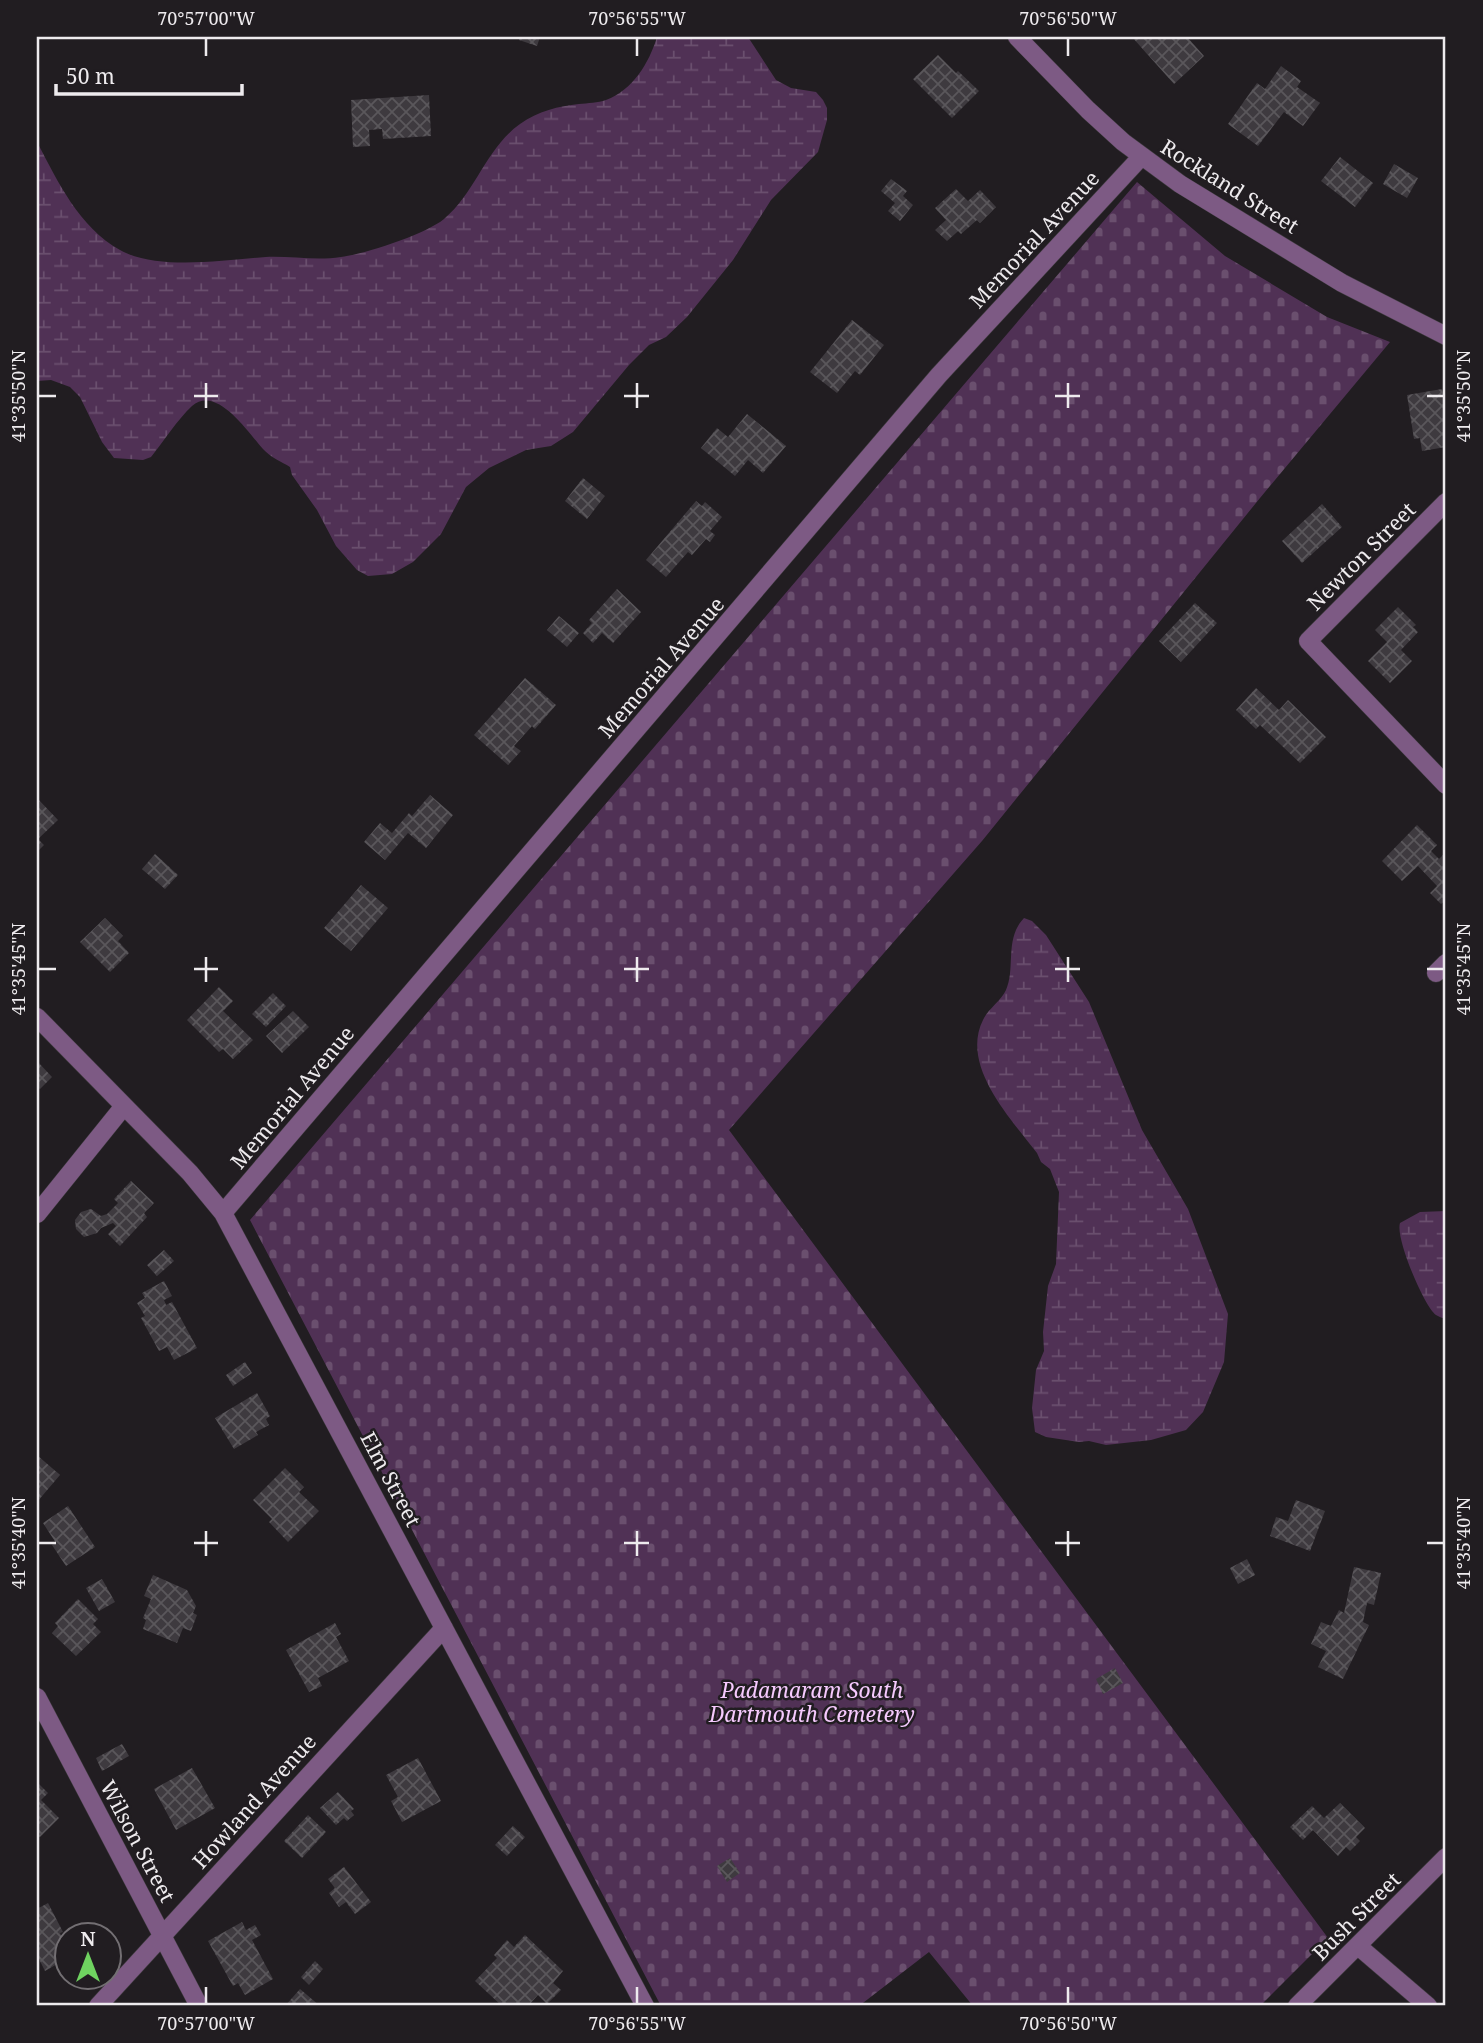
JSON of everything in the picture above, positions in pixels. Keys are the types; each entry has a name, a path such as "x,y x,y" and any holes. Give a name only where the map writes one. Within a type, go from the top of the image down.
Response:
{"street":[{"name":"Rockland Street","path":"1017,37 1088,110 1142,157 1205,200 1333,277 1446,336"},
{"name":"Memorial Avenue","path":"223,1213 939,375 1142,157"},
{"name":"Newton Street","path":"1446,502 1308,642 1446,785"},
{"name":"Elm Street","path":"37,1017 190,1172 223,1213 645,2006"},
{"path":"37,1214 124,1106"},
{"name":"Howland Avenue","path":"98,2006 444,1628"},
{"name":"Wilson Street","path":"37,1697 199,2006"},
{"name":"Bush Street","path":"1297,2006 1446,1857"},
{"path":"1358,1946 1428,2006"}],"green space":[{"path":"657,37 748,37 776,80 791,88 816,92 823,100 827,108 827,120 818,152 771,200 733,260 687,317 666,337 649,345 629,365 573,432 551,446 526,450 489,468 466,487 441,534 413,562 392,574 368,576 357,570 336,546 317,510 292,475 290,467 266,452 222,406 212,401 202,401 192,406 151,457 143,460 114,458 102,442 80,397 70,387 51,380 37,381 37,142 81,216 106,240 135,256 192,263 266,257 341,257 395,243 444,219 465,196 489,157 508,134 541,112 600,102 624,90 639,75"},
{"name":"Padamaram South Dartmouth Cemetery","path":"1137,182 1225,256 1327,317 1390,342 982,841 729,1130 1328,1938 1260,2006 973,2006 929,1952 859,2006 661,2006 250,1220"},
{"path":"1024,918 1032,921 1046,935 1089,1002 1142,1130 1188,1209 1228,1314 1224,1362 1203,1412 1186,1430 1151,1440 1106,1445 1046,1437 1035,1432 1032,1408 1036,1370 1044,1351 1043,1332 1048,1286 1056,1264 1059,1192 1050,1169 1041,1162 1002,1108 983,1073 978,1055 978,1038 983,1020 1006,990 1014,935"},
{"path":"1446,1211 1446,1319 1436,1315 1425,1299 1406,1256 1400,1223 1420,1212"}],"building":[{"path":"520,37 540,37 537,46 519,40"},
{"path":"1132,37 1187,37 1204,56 1174,84"},
{"path":"938,55 979,91 952,118 913,79"},
{"path":"1281,66 1301,81 1297,87 1320,103 1303,126 1284,112 1258,146 1228,124 1257,83 1265,89"},
{"path":"429,95 431,136 383,139 382,129 369,130 370,146 353,147 351,100"},
{"path":"1340,157 1373,183 1355,207 1321,181"},
{"path":"1394,164 1418,178 1407,198 1383,184"},
{"path":"891,179 907,191 903,196 913,205 900,221 888,211 895,203 881,191"},
{"path":"956,189 968,201 980,190 996,207 980,223 977,220 961,234 958,231 947,241 935,230 946,220 935,208"},
{"path":"852,320 884,345 860,375 855,371 837,393 810,372"},
{"path":"1442,389 1446,411 1446,447 1422,451 1420,438 1414,439 1407,395"},
{"path":"747,414 786,446 763,473 748,460 735,476 701,448 717,428 728,437"},
{"path":"583,478 605,496 587,519 565,501"},
{"path":"696,501 702,506 705,502 722,517 710,531 715,535 710,542 706,539 692,555 688,552 666,577 646,560"},
{"path":"1322,504 1342,527 1302,563 1282,541"},
{"path":"617,589 641,612 613,643 602,633 593,643 583,633 592,623 589,620"},
{"path":"1195,603 1217,623 1181,662 1159,641"},
{"path":"1398,607 1416,625 1413,627 1418,632 1401,650 1412,661 1390,683 1368,661 1387,642 1375,630"},
{"path":"559,616 579,633 567,647 547,630"},
{"path":"525,678 556,705 535,729 532,726 514,746 521,751 508,765 474,735"},
{"path":"1256,688 1279,710 1288,700 1326,737 1300,763 1260,725 1256,729 1236,710"},
{"path":"430,795 453,815 426,848 408,833 385,860 364,842 380,823 392,833 409,813 412,816"},
{"path":"37,798 58,820 38,839 44,845 37,852"},
{"path":"1417,825 1437,845 1431,851 1439,859 1443,855 1446,858 1446,900 1441,904 1430,893 1437,886 1418,866 1402,881 1382,861"},
{"path":"155,854 178,875 165,889 142,869"},
{"path":"361,885 388,908 351,951 324,928"},
{"path":"105,918 123,936 118,941 129,953 110,972 80,942"},
{"path":"219,987 233,1001 223,1011 253,1040 233,1059 223,1049 219,1052 187,1020"},
{"path":"273,993 286,1006 266,1027 252,1014"},
{"path":"293,1011 309,1027 282,1053 266,1036"},
{"path":"37,1061 52,1077 40,1089 37,1085"},
{"path":"131,1181 154,1203 144,1213 147,1217 120,1246 108,1234 116,1226 113,1223 84,1237 76,1229 75,1220 81,1212 91,1209 101,1216 107,1214 118,1203 114,1199"},
{"path":"164,1250 174,1261 157,1276 147,1265"},
{"path":"164,1281 172,1296 164,1300 166,1305 172,1302 197,1348 174,1360 167,1347 159,1351 141,1318 145,1316 137,1303 145,1298 142,1293"},
{"path":"245,1362 252,1373 233,1386 226,1375"},
{"path":"257,1393 270,1416 266,1419 269,1425 234,1449 215,1418"},
{"path":"37,1455 60,1475 37,1502"},
{"path":"285,1468 304,1487 299,1492 319,1511 288,1542 269,1522 272,1519 253,1500"},
{"path":"1296,1500 1325,1511 1310,1551 1270,1536 1276,1517 1288,1521"},
{"path":"68,1506 95,1547 66,1566 52,1545 56,1543 43,1523"},
{"path":"1247,1559 1255,1575 1238,1584 1230,1568"},
{"path":"1354,1567 1381,1573 1374,1605 1367,1603 1363,1622 1369,1625 1343,1679 1318,1667 1326,1651 1311,1644 1321,1622 1331,1626 1339,1610 1344,1613"},
{"path":"153,1575 187,1590 196,1606 193,1613 197,1615 191,1631 183,1628 177,1643 143,1629 146,1620 143,1618 151,1599 144,1596"},
{"path":"102,1579 115,1602 99,1611 86,1588"},
{"path":"78,1599 98,1619 93,1624 101,1632 76,1656 52,1633 58,1626 55,1623"},
{"path":"335,1623 341,1634 336,1637 349,1661 318,1678 322,1686 309,1692 286,1650"},
{"path":"1115,1668 1123,1683 1103,1694 1096,1679"},
{"path":"122,1744 129,1756 102,1771 96,1758"},
{"path":"418,1758 441,1801 402,1822 391,1801 398,1797 386,1775"},
{"path":"192,1768 215,1808 176,1830 154,1789"},
{"path":"37,1782 48,1793 41,1800 59,1818 40,1837 37,1835"},
{"path":"338,1792 354,1809 351,1811 354,1815 347,1821 344,1818 336,1825 320,1808"},
{"path":"1340,1803 1365,1828 1356,1837 1360,1841 1350,1851 1346,1847 1338,1856 1313,1830 1303,1840 1290,1827 1312,1806 1324,1818"},
{"path":"308,1815 326,1832 302,1858 284,1841"},
{"path":"513,1826 525,1837 507,1856 495,1845"},
{"path":"730,1858 740,1873 727,1882 717,1866"},
{"path":"344,1867 371,1902 355,1914 346,1902 339,1907 329,1893 335,1888 328,1879"},
{"path":"48,1903 57,1920 52,1920 52,1967 45,1971 37,1955 37,1909"},
{"path":"242,1922 246,1930 255,1925 261,1935 252,1940 273,1979 245,1995 238,1983 233,1986 208,1941"},
{"path":"525,1935 563,1971 553,1983 561,1990 547,2004 538,1995 528,2006 502,2006 475,1981 497,1958 494,1955 507,1940 514,1947"},
{"path":"315,1961 323,1969 309,1985 301,1977"},
{"path":"300,1989 320,2006 285,2006"}]}
